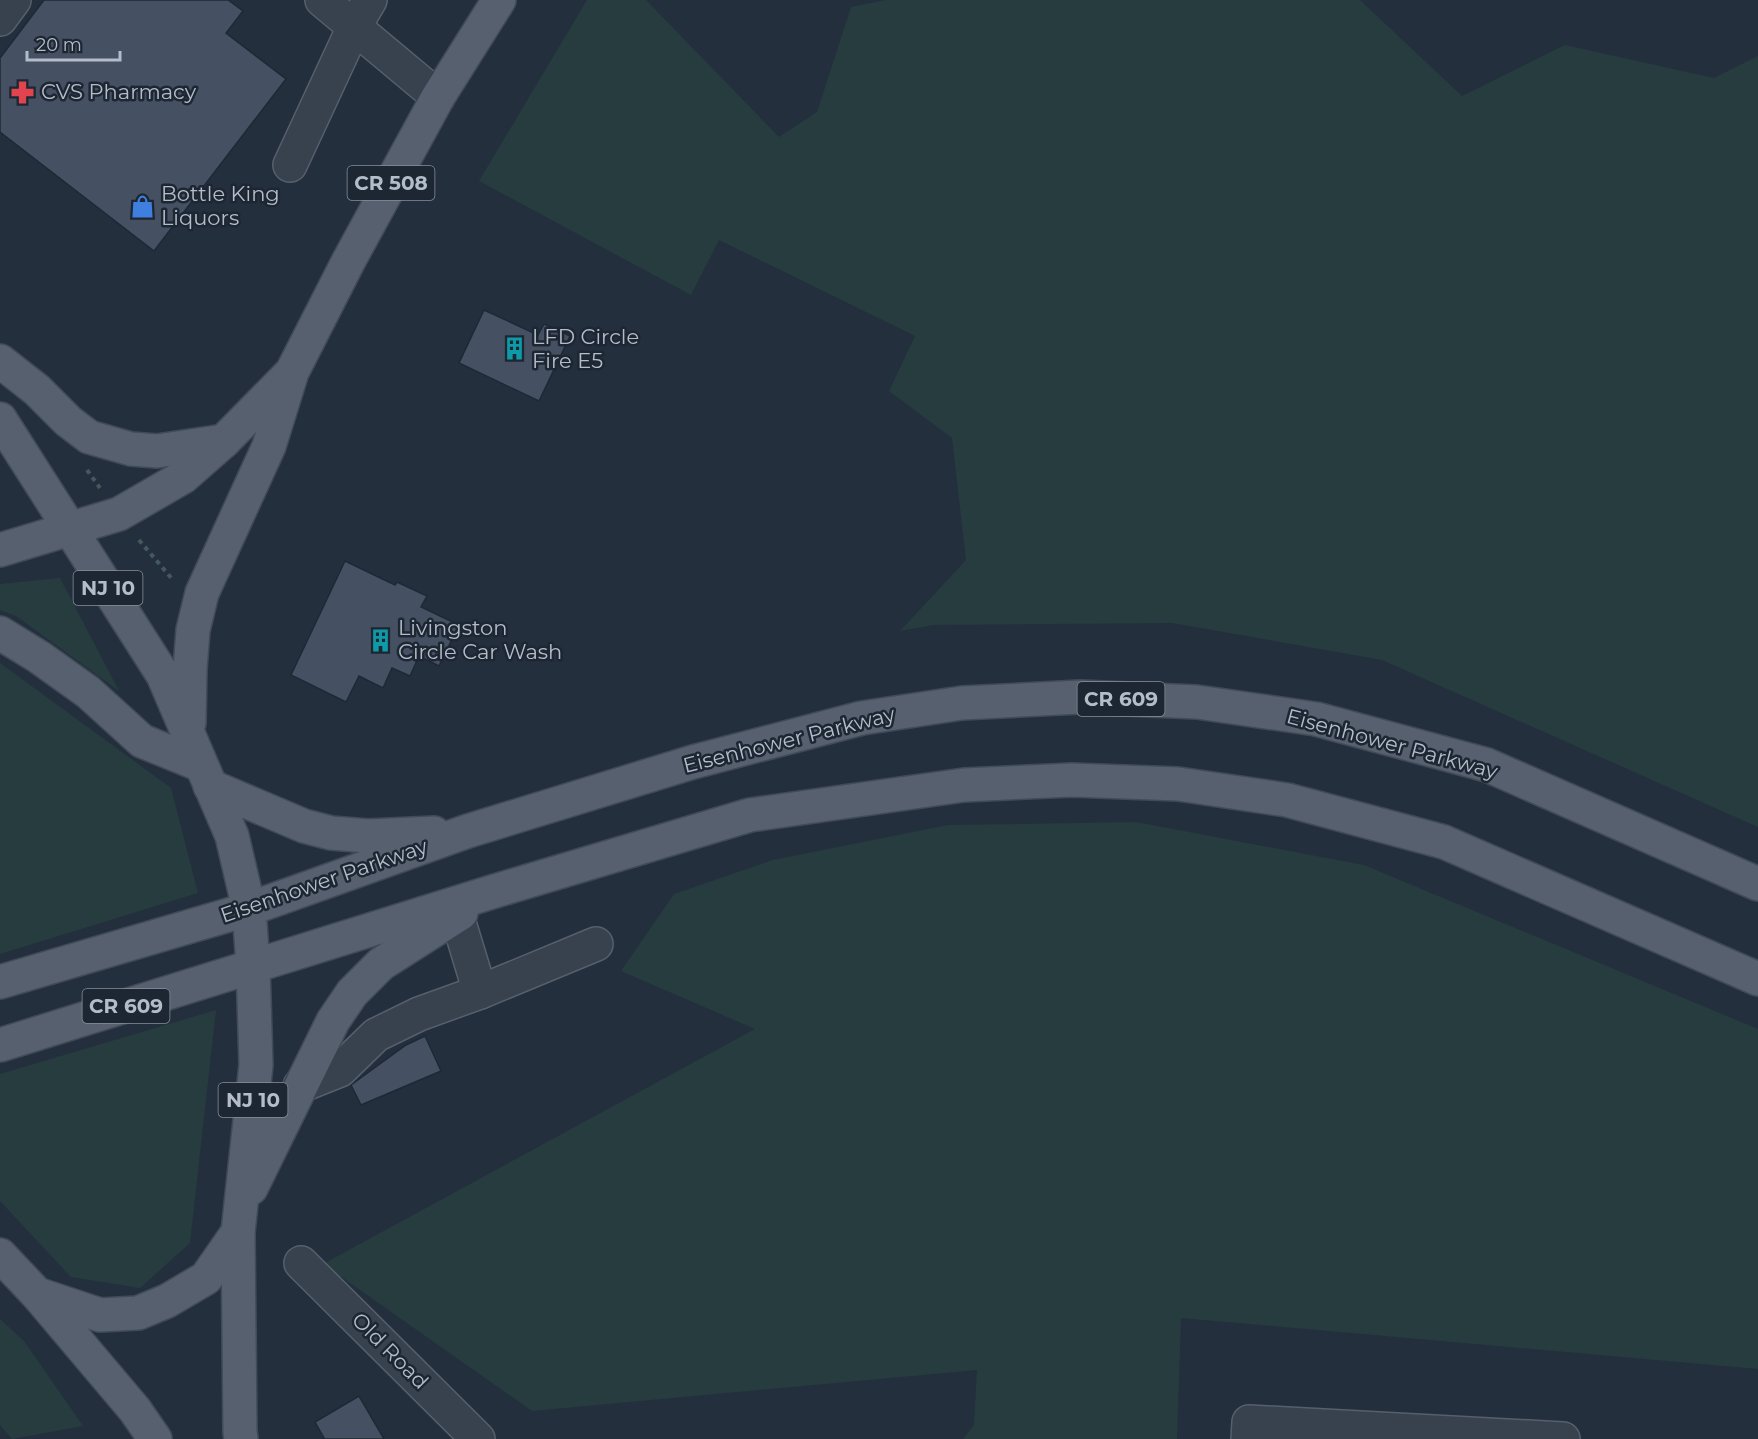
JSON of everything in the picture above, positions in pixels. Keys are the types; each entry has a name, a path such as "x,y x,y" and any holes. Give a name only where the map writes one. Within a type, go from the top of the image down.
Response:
{"main road":[{"name":"CR 508","path":"188,734 192,640 202,593 269,446 292,372 343,272 438,97 499,0"},
{"path":"0,361 37,390 68,421 89,437 131,449 157,451 224,441"},
{"name":"CR 508","path":"0,550 119,514 183,477 224,441 292,372"},
{"name":"NJ 10","path":"0,419 163,675 232,836 249,909 256,1065 240,1221 241,1439"},
{"path":"0,633 88,692 141,741 304,826 331,833 368,836 468,831"},
{"name":"Eisenhower Parkway","path":"0,982 249,909 468,831 693,762 862,718 962,703 1080,697 1197,702 1316,719 1487,765 1758,884"},
{"name":"CR 609","path":"0,1045 495,891 750,815 963,785 1072,780 1178,784 1287,800 1444,842 1758,979"},
{"path":"38,1294 100,1315 138,1313 167,1301 206,1278 240,1221 300,1086 333,1021 352,993 381,964 495,891"},
{"path":"0,1255 38,1294 133,1424 155,1439"}],"street":[{"path":"0,19 14,0"},
{"path":"322,0 362,13 438,97"},
{"path":"290,165 362,13"},
{"path":"457,916 480,992"},
{"path":"300,1086 340,1070 375,1035 419,1014 480,992 597,944"},
{"name":"Old Road","path":"302,1263 478,1439"},
{"path":"1248,1439 1249,1422 1563,1439"}],"path":[{"path":"88,460 87,471 101,490"},
{"path":"136,537 177,585"}],"green space":[{"path":"587,0 646,0 779,137 817,112 851,7 886,0 1360,0 1462,96 1565,45 1714,78 1758,56 1758,827 1382,660 1172,623 933,625 900,631 966,560 952,438 889,391 915,336 719,240 691,295 479,181"},
{"path":"60,578 119,691 16,616 0,610 0,584"},
{"path":"0,663 171,788 198,893 0,954"},
{"path":"1136,822 1364,865 1758,1029 1758,1369 1181,1318 1177,1439 963,1439 974,1425 977,1370 532,1411 323,1264 755,1029 621,971 674,894 773,860 948,825"},
{"path":"216,1010 190,1243 140,1288 71,1277 0,1201 0,1074"},
{"path":"0,1319 24,1341 83,1426 12,1439 0,1425"}],"building":[{"path":"44,0 228,0 243,11 226,33 286,79 154,251 0,132 0,58"},
{"name":"LFD Circle Fire E5","path":"484,310 538,335 544,324 570,336 539,401 459,363"},
{"name":"Livingston Circle Car Wash","path":"345,561 395,585 397,582 427,596 421,607 459,625 439,666 419,656 410,676 392,668 383,688 359,676 346,702 291,675"},
{"path":"425,1036 441,1071 361,1105 351,1085 406,1045"},
{"path":"359,1396 384,1439 322,1439 324,1438 315,1422"}],"place":[{"name":"CVS Pharmacy","path":"23,92"},
{"name":"Bottle King Liquors","path":"143,206"},
{"name":"LFD Circle Fire E5","path":"514,349"},
{"name":"Livingston Circle Car Wash","path":"380,640"}]}
